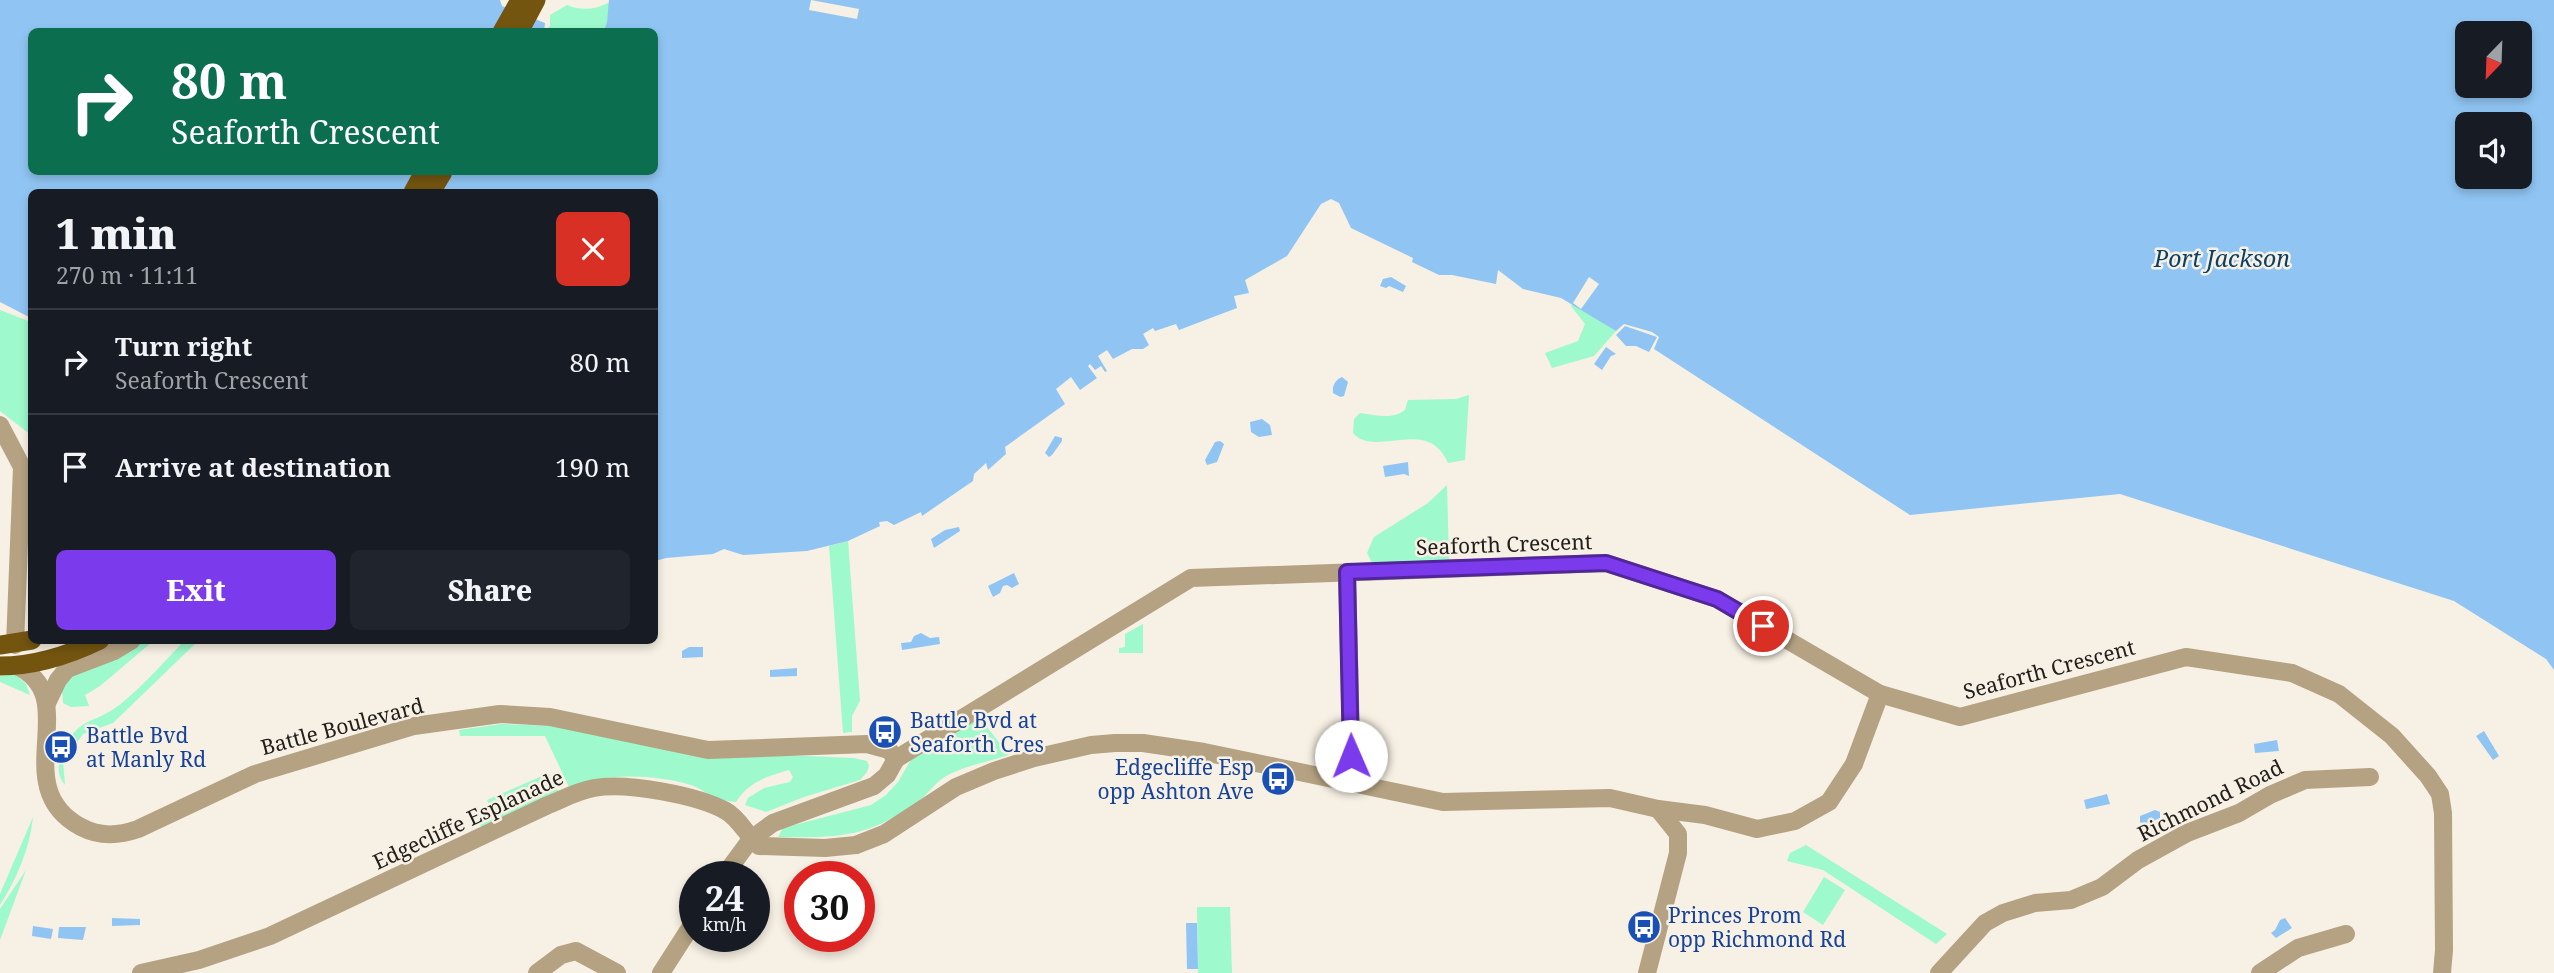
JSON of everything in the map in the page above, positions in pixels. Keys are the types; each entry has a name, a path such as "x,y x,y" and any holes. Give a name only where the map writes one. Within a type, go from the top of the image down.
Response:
{"highway":[{"path":"504,28 520,0"},
{"path":"521,28 536,0"},
{"path":"9,666 58,656 90,644"}],"street":[{"path":"0,425 22,467 16,644"},
{"name":"Seaforth Crescent","path":"751,839 772,823 874,786 887,775 893,754 1191,578 1606,563 1717,599 1880,694 1960,717 2186,657 2292,673 2339,694 2392,736 2428,776 2440,794 2443,813 2442,973"},
{"path":"1347,572 1352,782"},
{"name":"Battle Boulevard","path":"125,644 67,669 58,680 47,703 45,767 50,796 72,822 106,835 122,835 138,829 255,774 332,749 414,726 500,714 550,717 708,750 867,744 893,754"},
{"path":"9,666 38,679 47,703"},
{"path":"735,861 751,839 759,846 785,849 856,845 884,834 956,787 994,771 1034,758 1091,745 1143,743 1175,747 1443,802 1610,798 1757,829 1795,821 1829,802 1854,764 1880,694"},
{"name":"Richmond Road","path":"1939,973 1985,923 2003,913 2035,903 2071,900 2102,887 2138,860 2187,833 2239,813 2270,795 2305,780 2370,777"},
{"name":"Edgecliffe Esplanade","path":"141,973 200,960 270,936 548,805 595,788 643,789 692,799 726,811 751,839"},
{"path":"1647,973 1678,853 1678,834 1658,809"},
{"path":"2260,973 2298,948 2346,934"},
{"path":"661,973 679,945"},
{"path":"537,973 561,955 576,951 617,973"}],"green space":[{"path":"610,2 605,28 548,28 550,15 567,5 588,9"},
{"path":"1573,303 1616,331 1594,356 1552,368 1545,353 1578,341 1585,324 1571,306"},
{"path":"0,310 28,321 28,433 0,411"},
{"path":"1469,395 1465,460 1448,463 1439,449 1428,442 1415,439 1374,442 1363,440 1353,433 1354,419 1360,413 1395,415 1405,410 1408,400 1456,399"},
{"path":"1447,485 1449,561 1376,566 1367,553 1374,537 1428,503"},
{"path":"848,541 860,701 852,716 852,732 843,733 829,546"},
{"path":"1143,624 1143,653 1119,653 1119,648 1125,647 1125,634"},
{"path":"138,644 150,644 100,686 85,695 89,706 71,707 63,703 62,690 67,675"},
{"path":"181,644 195,644 113,723 83,734 63,761 65,785 59,764 73,733 123,702"},
{"path":"15,674 26,684 30,695 0,682 0,676"},
{"path":"979,717 1009,755 948,775 902,813 868,829 836,836 778,837 783,828 871,805 886,795 898,782 912,758"},
{"path":"501,724 574,727 784,755 854,758 867,761 869,766 860,780 766,812 745,805 748,798 764,788 790,782 793,777 789,770 766,777 746,789 736,802 716,799 691,785 645,777 598,779 569,787 545,736 460,736 459,730"},
{"path":"549,773 559,793 482,829 476,816 491,809 487,800"},
{"path":"33,817 22,862 0,905 0,894"},
{"path":"1806,845 1947,934 1936,944 1823,870 1787,861 1790,853"},
{"path":"26,870 0,940 0,909"},
{"path":"1824,877 1845,890 1823,925 1803,912"},
{"path":"1197,907 1230,907 1232,973 1198,973"}],"water":[{"name":"Port Jackson","path":"0,0 500,0 502,6 545,23 544,28 28,28 28,175 658,175 658,28 605,28 609,0 2554,0 2554,670 2546,659 2454,601 2120,494 1910,515 1654,349 1659,337 1652,332 1624,324 1616,331 1561,298 1523,289 1498,270 1496,284 1439,275 1412,262 1413,258 1351,228 1339,203 1331,199 1321,204 1287,256 1245,280 1249,293 1234,296 1237,308 1179,330 1176,324 1155,331 1153,328 1143,334 1149,345 1143,349 1132,349 1113,359 1107,350 1098,356 1107,371 1101,366 1095,370 1090,364 1088,366 1097,378 1080,390 1071,377 1056,389 1065,404 1005,447 1006,454 988,470 986,463 974,474 973,481 922,516 921,512 894,525 887,521 879,522 880,526 848,541 807,551 743,555 724,549 713,554 658,560 658,189 28,189 28,316 0,302"},
{"path":"1391,277 1406,286 1403,292 1389,286 1380,286 1383,279"},
{"path":"1625,326 1657,337 1649,352 1636,346 1626,346 1616,335"},
{"path":"1606,347 1616,354 1611,356 1602,370 1594,364"},
{"path":"1342,377 1348,382 1344,396 1340,397 1333,393 1333,388"},
{"path":"1262,419 1270,425 1272,435 1259,437 1251,432 1250,422"},
{"path":"1055,436 1062,438 1062,441 1049,457 1045,453"},
{"path":"1215,442 1224,444 1217,462 1207,465 1205,460"},
{"path":"1408,462 1409,476 1404,474 1385,477 1383,466"},
{"path":"959,527 960,531 934,548 931,539 945,530"},
{"path":"1014,573 1019,584 1012,588 1003,586 1000,593 993,597 988,586"},
{"path":"921,633 930,638 939,637 940,644 902,650 901,643 911,642 914,636"},
{"path":"689,647 703,647 703,657 682,658 682,651"},
{"path":"797,668 797,676 770,677 770,670"},
{"path":"2484,731 2499,756 2493,760 2476,736"},
{"path":"2277,740 2279,751 2255,753 2254,744"},
{"path":"2107,794 2110,804 2086,809 2084,800"},
{"path":"2155,810 2160,812 2160,818 2144,825 2140,822 2140,816"},
{"path":"112,918 140,919 140,925 112,926"},
{"path":"2285,918 2292,928 2276,938 2271,933 2280,920"},
{"path":"1186,923 1197,923 1198,969 1187,969"},
{"path":"33,926 53,929 51,939 32,936"},
{"path":"59,927 86,927 83,940 58,938"}],"pier":[{"path":"811,0 859,9 857,19 809,10"},
{"path":"1589,277 1599,284 1581,309 1573,303"}],"place":[{"name":"Battle Bvd at Seaforth Cres","path":"885,732"},
{"name":"Battle Bvd at Manly Rd","path":"61,747"},
{"name":"Edgecliffe Esp opp Ashton Ave","path":"1278,779"},
{"name":"Princes Prom opp Richmond Rd","path":"1644,927"}],"route":[{"path":"1351,756 1347,572 1606,563 1717,599 1763,626"}]}
